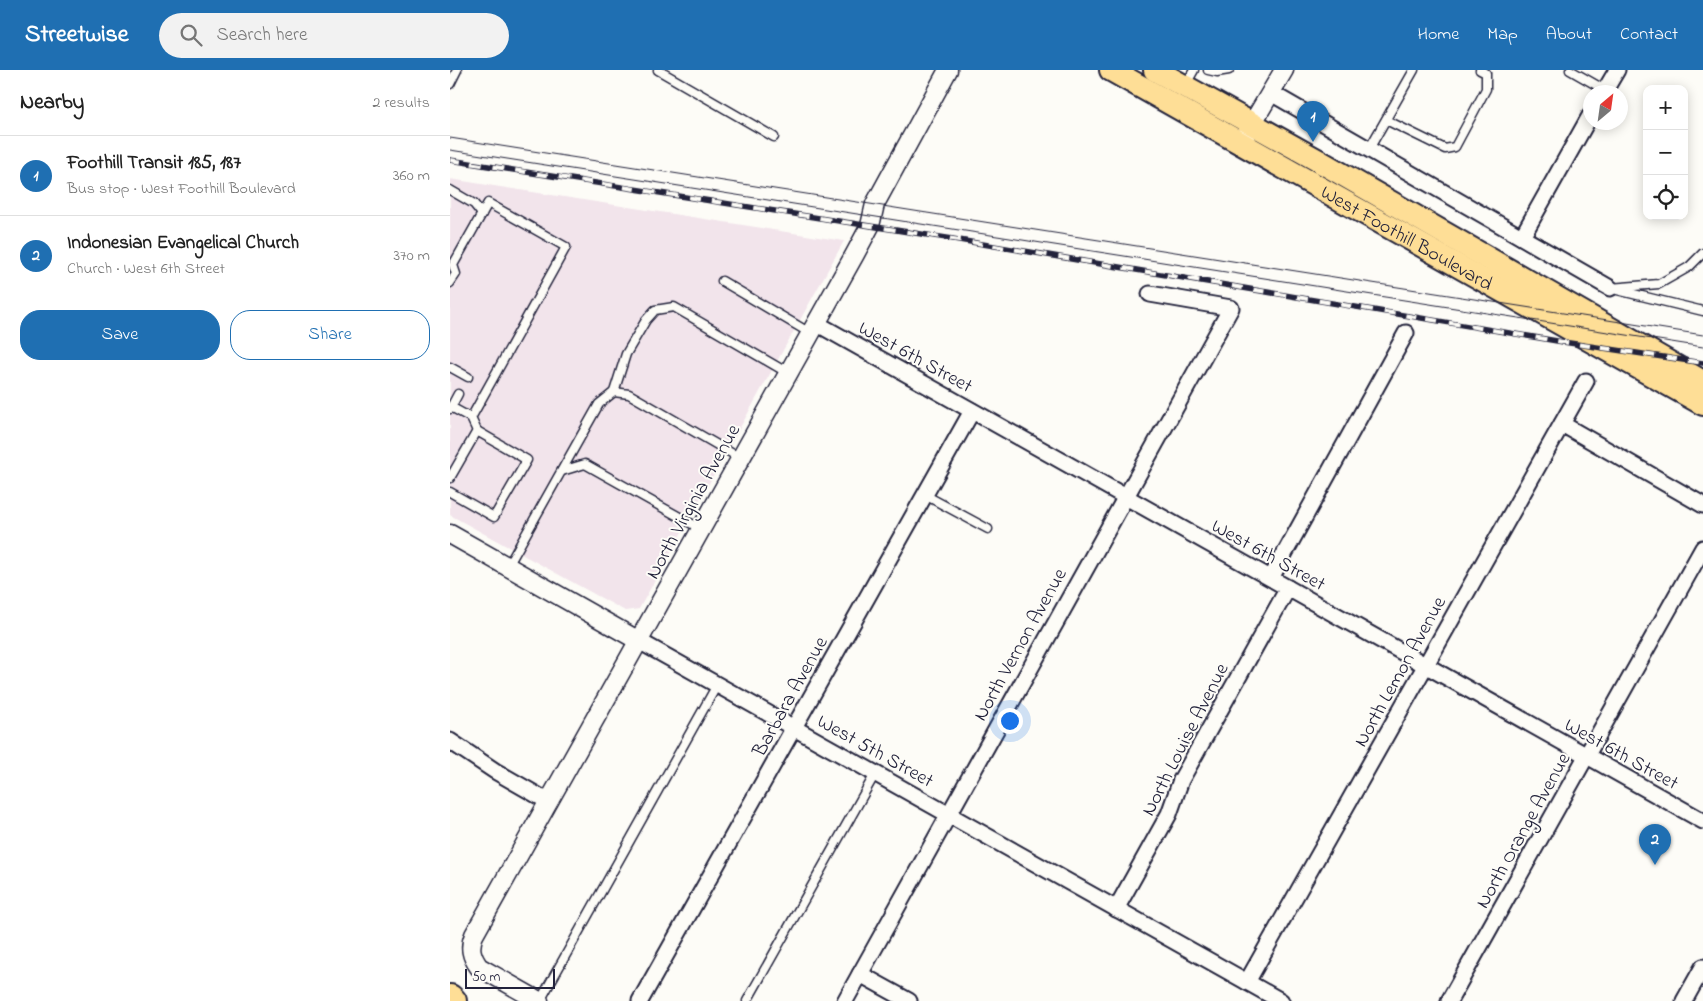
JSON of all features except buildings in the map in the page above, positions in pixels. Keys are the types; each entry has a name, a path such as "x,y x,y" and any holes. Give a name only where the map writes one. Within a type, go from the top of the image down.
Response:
{"main road":[{"name":"West Foothill Boulevard","path":"1111,70 1247,133 1703,382"},
{"name":"West Foothill Boulevard","path":"1156,70 1190,78 1247,133 1703,404"}],"street":[{"name":"North Virginia Avenue","path":"540,1001 479,967 473,959 471,950 474,935 855,254 870,226 875,204 948,70"},
{"path":"1247,133 1284,70"},
{"path":"1608,85 1617,70"},
{"path":"1271,93 1610,288"},
{"path":"1522,237 1583,128"},
{"name":"North Vernon Avenue","path":"845,1001 1125,496 1232,308 1150,294"},
{"name":"West 6th Street","path":"813,328 972,411 1703,821"},
{"path":"1271,578 1406,333"},
{"name":"North Lemon Avenue","path":"1247,982 1586,381"},
{"name":"Barbara Avenue","path":"640,1001 972,411"},
{"path":"1562,424 1703,505"},
{"name":"West 5th Street","path":"450,534 1281,1001"},
{"name":"North Orange Avenue","path":"1449,1001 1703,548"},
{"name":"North Louise Avenue","path":"1116,909 1169,814 1181,780 1288,588"},
{"path":"450,741 495,771 549,802"},
{"path":"1684,1001 1703,966"},
{"path":"860,974 909,1001"}],"lane":[{"path":"450,84 457,70"},
{"path":"658,70 774,138"},
{"path":"1208,70 1217,72 1229,70"},
{"path":"1369,150 1414,70"},
{"path":"1386,120 1445,149 1455,147 1486,89 1486,73 1480,70"},
{"path":"1570,70 1595,85"},
{"path":"450,190 474,204 482,214"},
{"path":"450,283 456,274 453,265 488,203 566,247 471,418"},
{"path":"1610,288 1659,284 1689,267 1703,253"},
{"path":"722,281 813,328"},
{"path":"1610,288 1703,311"},
{"path":"508,567 599,404 614,392 626,354 646,320 655,310 674,307 788,373"},
{"path":"450,367 468,377"},
{"path":"614,392 629,394 740,458"},
{"path":"450,492 494,517 527,460 477,431 471,418 450,408 458,394"},
{"path":"450,478 477,431"},
{"path":"562,471 585,464 701,529"},
{"path":"925,496 988,529"},
{"path":"540,1001 717,684"},
{"path":"747,1001 875,774"}],"shaded area":[{"path":"450,179 844,241 639,609 625,611 450,515"}],"tram line":[{"path":"450,138 1703,335"},
{"path":"450,150 1703,347"}],"railway":[{"path":"450,160 953,239 1563,342 1703,363"}],"place":[{"name":"Foothill Transit 185, 187","path":"1313,142"},
{"name":"Indonesian Evangelical Church","path":"1655,865"}]}
